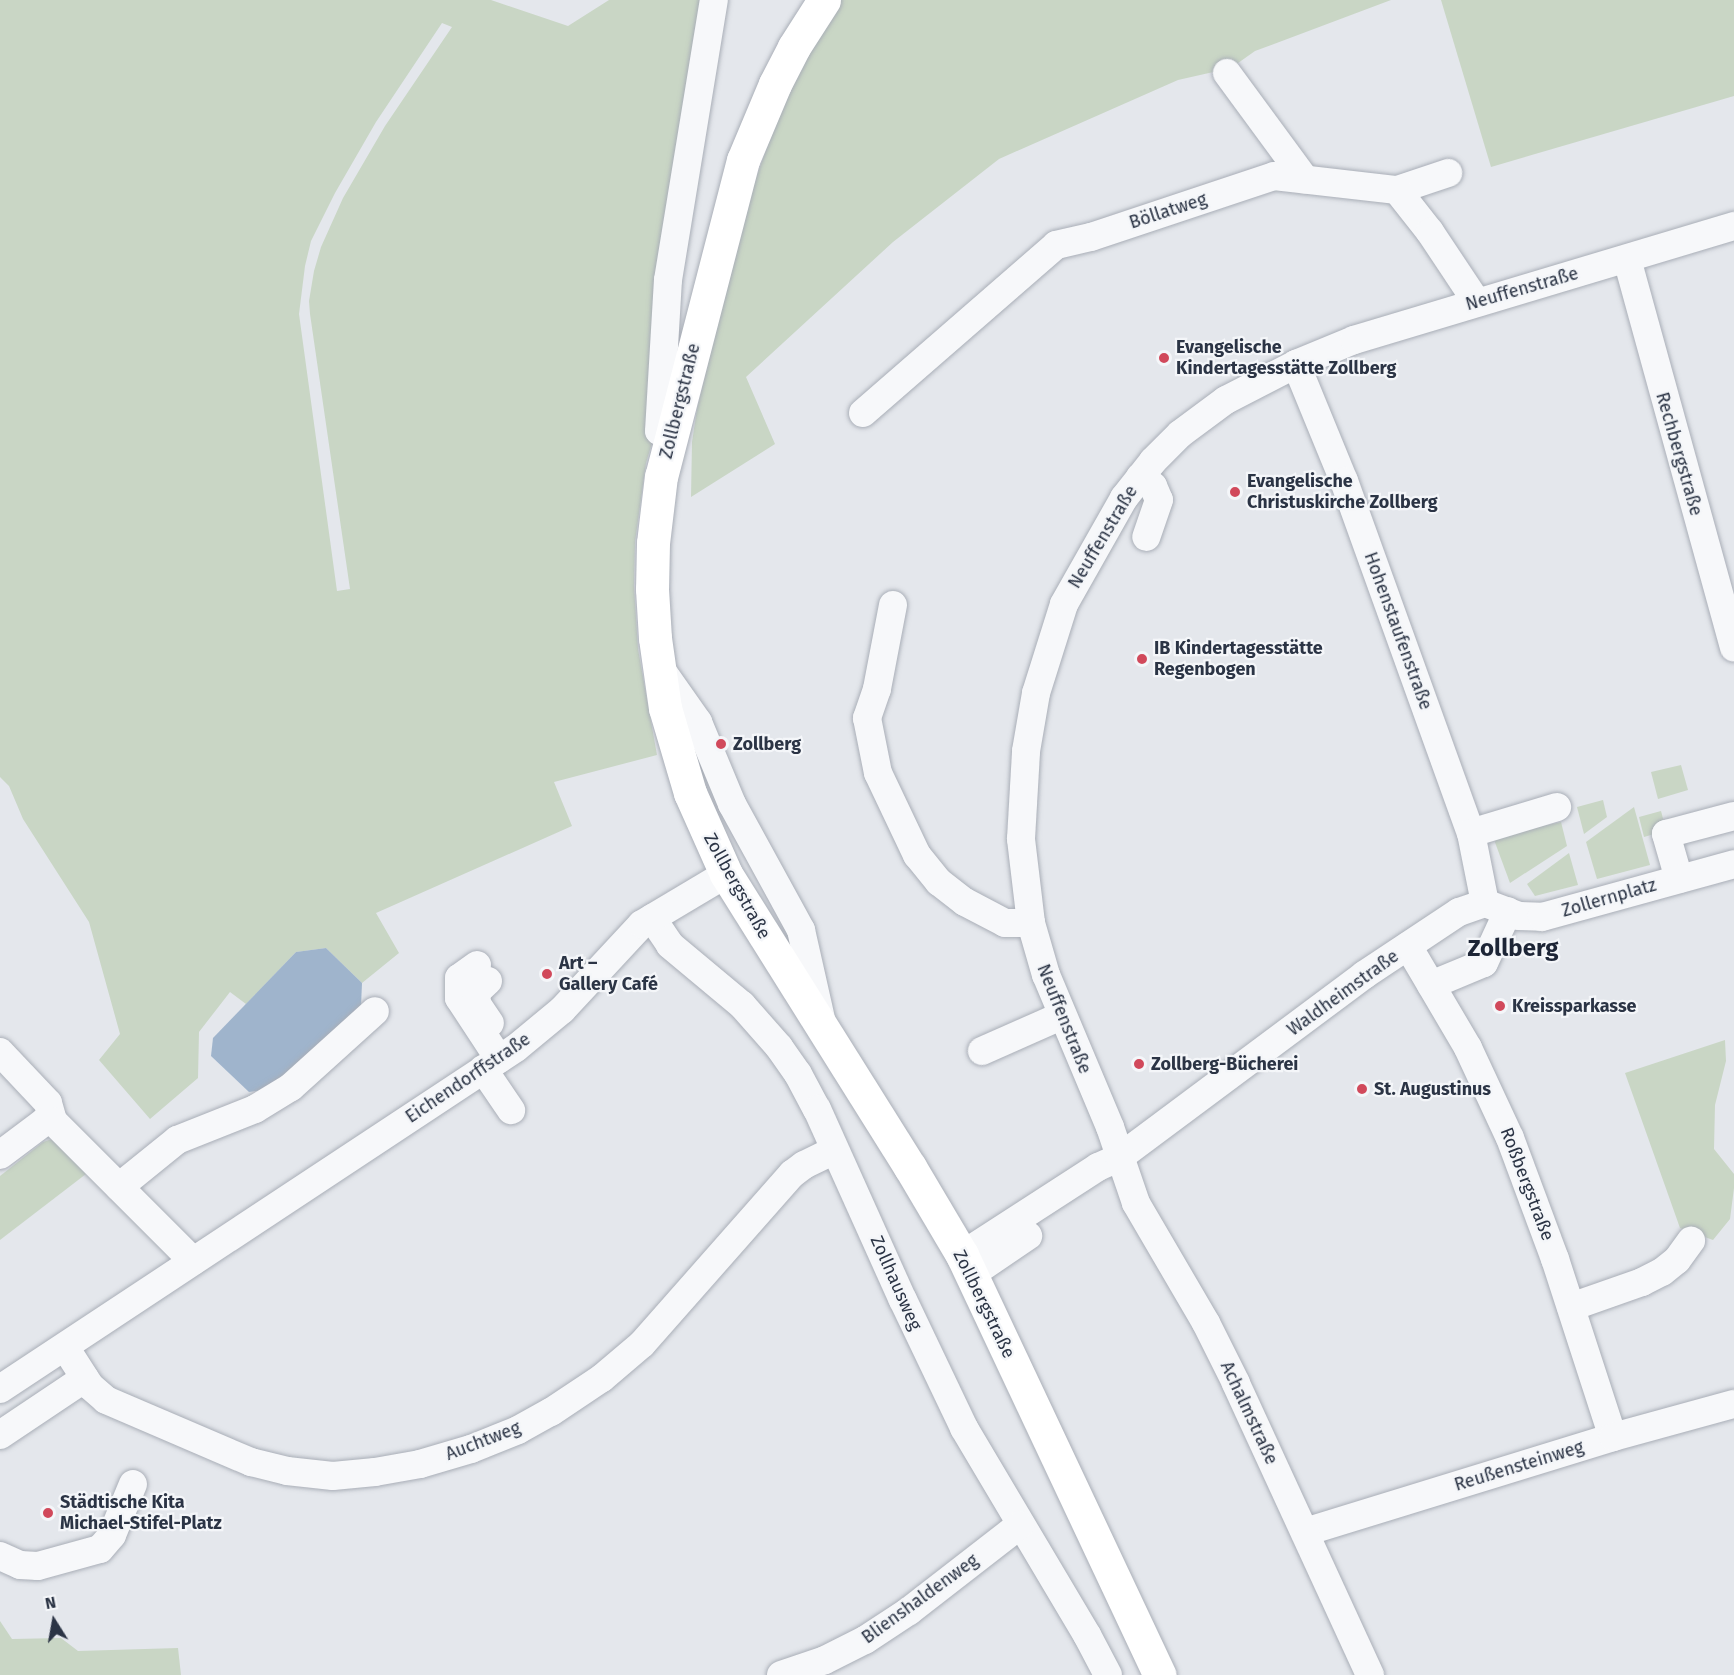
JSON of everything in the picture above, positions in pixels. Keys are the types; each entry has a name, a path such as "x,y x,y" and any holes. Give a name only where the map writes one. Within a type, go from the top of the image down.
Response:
{"main road":[{"name":"Zollbergstraße","path":"824,0 794,47 775,84 743,160 661,476 653,543 653,617 665,708 681,768 701,821 726,874 916,1177 967,1264 1160,1675"}],"street":[{"path":"672,434 659,431 668,280 714,0"},
{"path":"1227,73 1259,120 1305,179"},
{"path":"1448,173 1397,190 1430,232 1476,301"},
{"name":"Böllatweg","path":"863,413 1056,245 1091,237 1271,177 1397,190"},
{"name":"Neuffenstraße","path":"1120,1157 1110,1127 1061,1016 1031,923 1021,839 1026,751 1036,693 1052,637 1076,579 1109,521 1140,477 1180,434 1226,400 1296,364 1354,340 1476,301 1627,259 1734,226"},
{"name":"Rechbergstraße","path":"1627,259 1734,648"},
{"name":"Hohenstaufenstraße","path":"1296,364 1344,481 1472,833 1496,907"},
{"path":"1140,477 1153,486 1159,500 1146,537"},
{"path":"893,604 878,689 869,710 867,726 878,772 917,855 952,893 980,911 1005,923 1031,923"},
{"path":"658,665 698,722 736,814 801,930 824,1032"},
{"path":"1472,833 1557,807"},
{"path":"1679,879 1666,834 1734,816"},
{"name":"Zollernplatz","path":"1496,907 1530,917 1542,917 1734,864"},
{"name":"Eichendorffstraße","path":"0,1389 498,1060 562,1010 634,932 652,918 726,874"},
{"path":"1431,985 1484,963 1496,907"},
{"name":"Waldheimstraße","path":"967,1264 1107,1184 1120,1157 1364,975 1459,912 1496,907"},
{"name":"Zollhausweg","path":"652,918 670,945 725,989 779,1047 807,1089 935,1371 970,1438 1087,1635 1108,1675"},
{"name":"Roßbergstraße","path":"1408,946 1468,1048 1498,1109 1571,1307 1613,1437"},
{"path":"483,973 476,992 477,1004 498,1060 511,1110"},
{"path":"119,1187 177,1140 255,1109 291,1087 375,1011"},
{"path":"982,1051 1061,1016"},
{"path":"0,1052 48,1103 53,1120 193,1262"},
{"path":"0,1155 44,1122 53,1120"},
{"name":"Auchtweg","path":"65,1347 95,1391 106,1400 230,1455 269,1467 317,1475 356,1474 420,1464 451,1455 533,1422 611,1371 649,1336 792,1174 804,1165 836,1150"},
{"name":"Achalmstraße","path":"1120,1157 1136,1203 1206,1323 1370,1675"},
{"path":"1571,1307 1642,1282 1662,1272 1677,1260 1691,1241"},
{"path":"0,1435 85,1378"},
{"name":"Reußensteinweg","path":"1305,1532 1613,1437 1734,1404"},
{"path":"0,1556 20,1565 38,1566 99,1549 112,1535 133,1484"},
{"name":"Blienshaldenweg","path":"781,1675 825,1660 875,1634 909,1611 1020,1525"}],"green space":[{"path":"0,0 491,0 568,26 609,0 709,0 655,433 646,463 635,542 634,586 638,649 657,755 554,782 572,826 376,913 399,953 362,983 326,948 296,952 246,1004 230,992 199,1032 198,1078 150,1119 99,1060 120,1034 89,922 23,819 9,786 0,777","holes":["442,23 452,27 385,126 343,198 321,247 314,271 309,301 310,314 350,589 337,591 299,314 305,266 311,241 335,193 376,122"]},
{"path":"840,0 1391,0 1255,51 1231,68 1178,80 999,159 893,242 746,377 775,444 691,497 692,442 697,409 745,210 777,118 797,74"},
{"path":"1441,0 1734,0 1734,96 1491,167"},
{"path":"1681,765 1688,790 1658,799 1651,772"},
{"path":"1603,800 1607,817 1584,834 1577,807"},
{"path":"1634,807 1650,865 1597,879 1586,842"},
{"path":"1661,811 1665,826 1661,832 1644,837 1639,817"},
{"path":"1561,822 1567,846 1510,883 1493,837"},
{"path":"1569,853 1578,885 1535,896 1527,884"},
{"path":"1725,1040 1726,1061 1715,1105 1714,1149 1734,1174 1734,1188 1730,1219 1713,1240 1680,1228 1625,1073"},
{"path":"52,1139 86,1174 0,1240 0,1176 43,1142"},
{"path":"0,1621 12,1639 61,1638 78,1651 178,1648 181,1675 0,1675"}],"water":[{"path":"326,948 362,983 361,1006 272,1089 249,1092 211,1056 213,1038 296,952"}],"place":[{"name":"Evangelische Kindertagesstätte Zollberg","path":"1164,358"},
{"name":"Evangelische Christuskirche Zollberg","path":"1235,492"},
{"name":"IB Kindertagesstätte Regenbogen","path":"1142,659"},
{"name":"Zollberg","path":"721,744"},
{"name":"Art – Gallery Café","path":"547,974"},
{"name":"Kreissparkasse","path":"1500,1006"},
{"name":"Zollberg-Bücherei","path":"1139,1064"},
{"name":"St. Augustinus","path":"1362,1089"},
{"name":"Städtische Kita Michael-Stifel-Platz","path":"48,1513"}],"district":[{"name":"Zollberg","path":"1513,949"}]}
